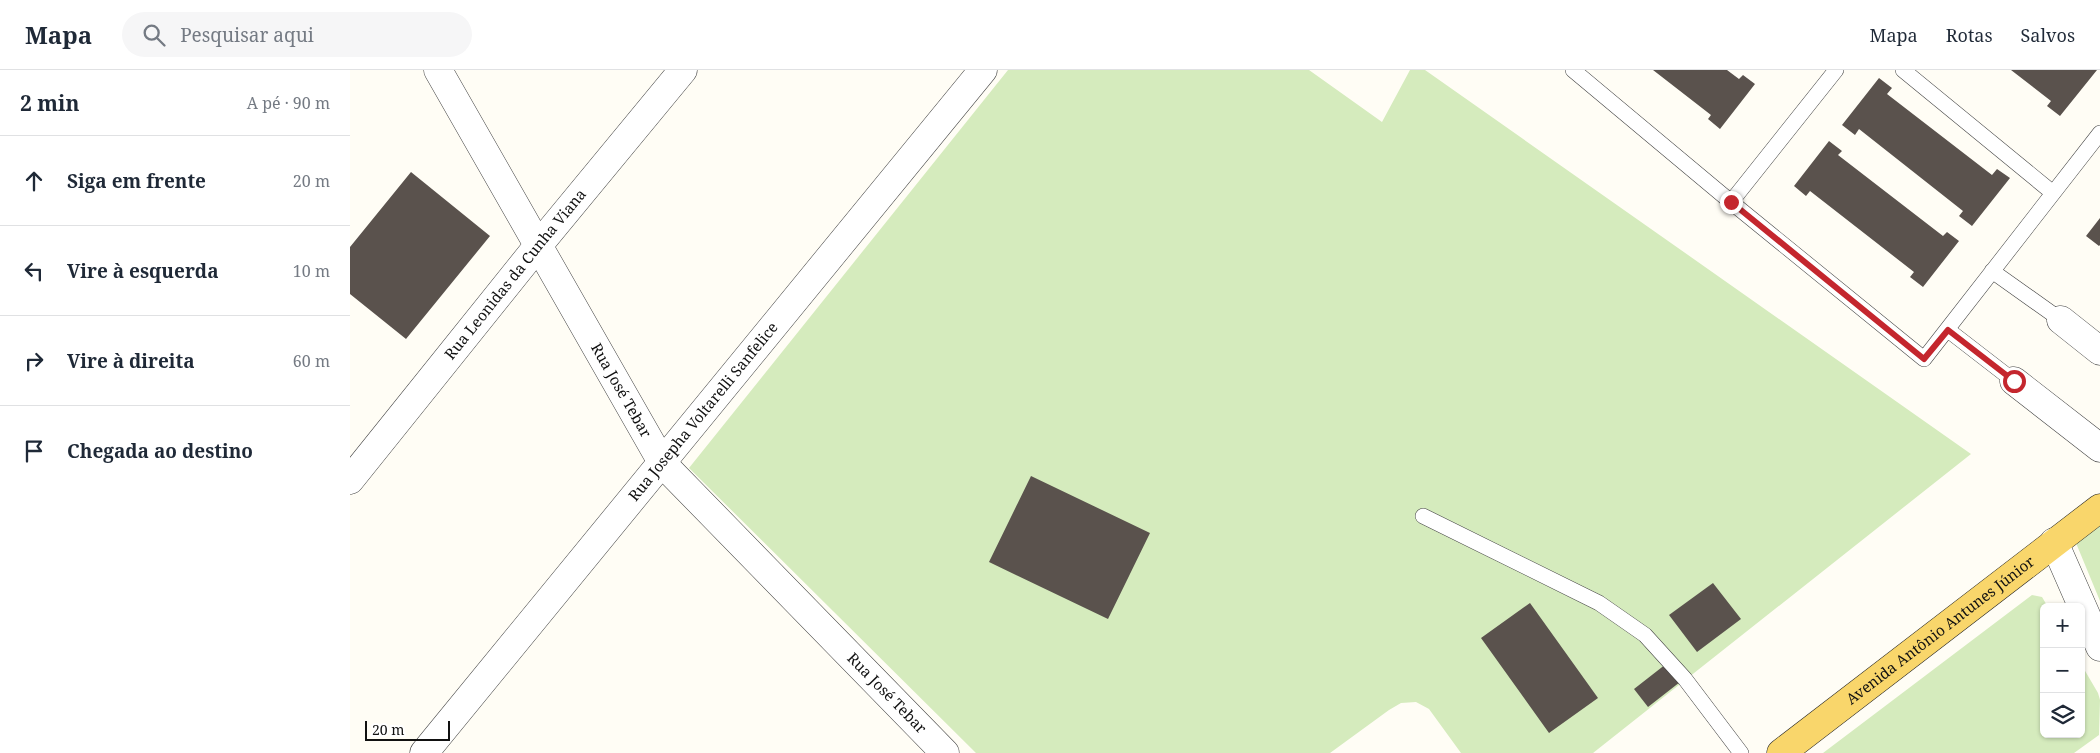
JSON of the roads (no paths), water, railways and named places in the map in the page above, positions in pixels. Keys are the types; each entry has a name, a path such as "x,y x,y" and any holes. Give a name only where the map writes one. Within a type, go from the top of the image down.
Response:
{"main road":[{"name":"Avenida Antônio Antunes Júnior","path":"1781,753 2100,508"}],"street":[{"name":"Rua José Tebar","path":"438,70 662,464 945,753"},
{"name":"Rua Leonidas da Cunha Viana","path":"350,480 683,70"},
{"name":"Rua Josepha Voltarelli Sanfelice","path":"424,753 983,70"},
{"path":"2060,320 2100,351"},
{"path":"2014,381 2100,448"},
{"path":"2054,542 2100,647"}],"lane":[{"path":"1573,70 1924,359 2100,133"},
{"path":"1731,202 1836,70"},
{"path":"1903,70 2054,193"},
{"path":"1992,271 2060,320"},
{"path":"1948,330 2014,381"},
{"path":"1423,516 1599,603 1644,635 1685,679 1741,753"}]}
